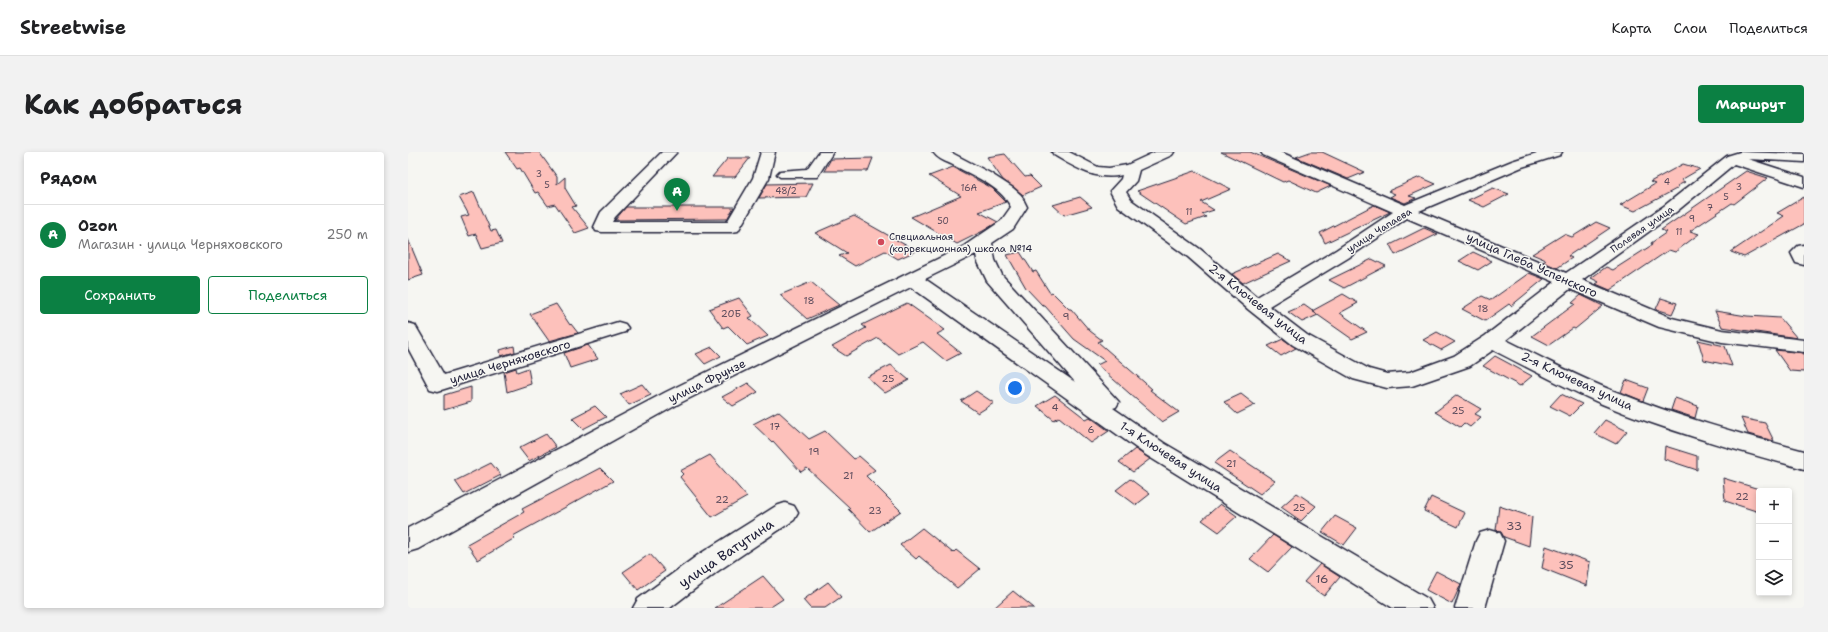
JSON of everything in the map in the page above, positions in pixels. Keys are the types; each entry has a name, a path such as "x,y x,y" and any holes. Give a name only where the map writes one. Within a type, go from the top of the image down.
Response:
{"street":[{"path":"670,152 606,216 602,227 732,227 761,178 768,152"},
{"path":"785,174 812,174 826,152"},
{"name":"улица Фрунзе","path":"408,541 674,397 914,280 983,242 1007,225 1019,207 1018,201 1000,187 940,152"},
{"path":"1059,152 1089,170 1099,174 1120,172 1167,152"},
{"name":"улица Глеба Успенского","path":"1268,152 1407,210 1666,323 1736,338 1804,346"},
{"name":"улица Чапаева","path":"1256,306 1342,254 1407,210 1517,164 1555,152"},
{"name":"Полевая улица","path":"1492,341 1568,281 1670,210 1732,159 1745,155 1760,154 1804,158"},
{"path":"1732,159 1804,182"},
{"name":"2-я Ключевая улица","path":"1132,168 1128,181 1118,191 1124,203 1194,253 1256,306 1300,340 1361,374 1387,381 1412,379 1462,361 1492,341 1550,370 1625,404 1711,434 1804,460"},
{"path":"983,242 986,260 994,277 1090,385 1155,449"},
{"path":"1804,250 1800,253 1802,259 1804,260"},
{"name":"1-я Ключевая улица","path":"914,280 1155,449 1418,608"},
{"name":"улица Черняховского","path":"408,329 438,384 618,328"},
{"name":"улица Ватутина","path":"648,608 708,563 785,513"},
{"path":"1470,608 1490,541"}],"building":[{"path":"505,152 539,152 557,177 557,184 565,177 565,188 576,206 572,207 589,228 575,233 555,204 548,206 538,192 535,193 520,168 517,169"},
{"path":"1221,152 1250,152 1331,186 1316,193 1288,180 1283,182"},
{"path":"1310,152 1322,152 1365,172 1348,179 1296,157"},
{"path":"1005,154 1025,177 1030,176 1041,187 1023,195 1003,180 987,157"},
{"path":"728,158 750,158 735,177 712,177"},
{"path":"873,158 868,171 824,171 831,159"},
{"path":"1683,164 1700,169 1681,180 1685,182 1677,186 1678,188 1635,211 1620,205 1655,184 1650,182"},
{"path":"953,167 992,188 1006,202 979,212 998,222 957,244 911,217 961,196 929,176"},
{"path":"1195,171 1231,189 1201,202 1214,210 1202,214 1206,217 1186,224 1137,191"},
{"path":"1746,171 1768,178 1734,204 1732,203 1690,231 1699,234 1675,252 1669,250 1610,290 1596,284 1599,282 1591,278 1606,267 1613,270 1652,245 1651,243 1667,232 1661,230"},
{"path":"1420,177 1436,184 1409,196 1416,198 1405,203 1390,197 1395,194 1388,191"},
{"path":"813,183 806,197 759,198 767,184"},
{"path":"1493,188 1509,194 1484,207 1468,200"},
{"path":"474,192 491,231 496,230 502,243 482,248 476,234 469,236 461,217 469,215 459,197"},
{"path":"1080,197 1092,207 1064,215 1053,205"},
{"path":"1804,197 1804,224 1744,257 1731,252 1784,216 1777,213"},
{"path":"1374,205 1390,212 1325,243 1320,233"},
{"path":"626,207 734,207 727,219 615,220"},
{"name":"Специальная (коррекционная) школа №14","path":"854,216 916,251 898,259 885,251 855,266 839,256 847,253 815,233"},
{"path":"1596,222 1610,228 1568,256 1572,258 1557,268 1543,262 1546,260 1532,254 1564,234 1572,237"},
{"path":"1424,228 1438,234 1395,255 1390,245"},
{"path":"408,239 423,275 408,280"},
{"path":"1020,252 1033,272 1036,271 1050,293 1052,292 1069,309 1071,309 1090,331 1102,340 1098,342 1152,389 1150,390 1179,412 1162,422 1097,365 1105,361 1074,339 1045,306 1043,306 1026,288 1007,255"},
{"path":"1473,252 1492,261 1478,270 1459,261"},
{"path":"1278,254 1291,261 1243,283 1232,274"},
{"path":"1372,259 1386,266 1344,288 1329,280"},
{"path":"1529,273 1544,279 1511,306 1509,304 1485,321 1462,309 1482,296 1491,300"},
{"path":"811,282 839,305 807,319 780,295"},
{"path":"1343,294 1358,303 1340,313 1367,332 1352,339 1312,311"},
{"path":"1581,295 1603,306 1575,329 1573,328 1549,345 1532,336 1575,304 1572,303"},
{"path":"739,298 753,316 749,318 768,336 747,345 728,326 723,328 709,309"},
{"path":"1661,298 1677,303 1672,314 1656,309"},
{"path":"907,303 945,330 937,334 961,353 946,361 923,342 898,354 878,338 846,356 832,347 866,328 862,325"},
{"path":"556,304 570,325 571,324 578,333 549,341 530,314"},
{"path":"1304,305 1318,315 1302,322 1288,312"},
{"path":"1715,311 1747,316 1780,318 1797,338 1722,327"},
{"path":"1437,332 1455,342 1441,350 1423,340"},
{"path":"1283,339 1296,348 1281,356 1268,346"},
{"path":"1698,340 1725,346 1732,366 1704,360"},
{"path":"588,345 598,359 570,368 564,353"},
{"path":"514,346 515,352 501,356 500,350"},
{"path":"712,347 721,356 705,364 696,354"},
{"path":"1775,350 1804,353 1804,372 1790,371"},
{"path":"1495,356 1532,376 1520,386 1483,366"},
{"path":"891,365 909,380 885,393 867,377"},
{"path":"516,368 517,372 528,368 531,384 507,392 504,372"},
{"path":"1626,380 1648,388 1643,401 1621,392"},
{"path":"748,383 758,392 733,406 722,397"},
{"path":"642,384 651,395 629,405 620,394"},
{"path":"471,387 471,402 444,410 444,395"},
{"path":"976,391 994,403 978,413 961,401"},
{"path":"1241,394 1255,405 1237,414 1224,402"},
{"path":"1561,394 1582,404 1570,416 1550,406"},
{"path":"1055,395 1086,419 1090,417 1109,431 1091,443 1059,417 1054,420 1037,406"},
{"path":"1457,395 1481,409 1475,414 1481,417 1470,427 1464,423 1460,427 1435,412"},
{"path":"1675,398 1698,406 1695,418 1671,410"},
{"path":"595,406 606,417 583,429 572,418"},
{"path":"778,411 809,439 825,431 854,459 859,456 875,470 866,476 901,511 870,532 848,509 850,508 807,468 801,472 773,441 772,442 753,424"},
{"path":"1741,418 1765,423 1774,441 1748,434"},
{"path":"1605,420 1627,431 1616,444 1594,433"},
{"path":"546,434 556,447 529,461 519,448"},
{"path":"1665,446 1697,456 1697,470 1664,459"},
{"path":"1135,449 1150,459 1133,472 1119,462"},
{"path":"1230,451 1275,481 1260,494 1214,463"},
{"path":"710,455 747,497 712,517 680,477 683,474 680,471"},
{"path":"491,463 501,475 464,494 455,481"},
{"path":"600,468 613,481 513,536 515,538 478,560 467,544 524,512 522,509"},
{"path":"1723,478 1756,488 1756,511 1725,501"},
{"path":"1130,479 1150,494 1136,505 1116,490"},
{"path":"1297,493 1316,506 1301,521 1281,507"},
{"path":"1431,497 1465,513 1458,527 1424,511"},
{"path":"1220,504 1237,516 1219,532 1202,520"},
{"path":"1499,506 1532,517 1529,546 1504,537 1501,532 1496,530"},
{"path":"1335,516 1357,528 1344,545 1322,532"},
{"path":"922,528 953,553 956,550 980,569 957,588 919,556 916,559 900,545"},
{"path":"1273,535 1292,547 1268,572 1250,559"},
{"path":"1546,546 1590,562 1587,586 1542,568"},
{"path":"650,554 665,571 638,590 623,572"},
{"path":"1320,564 1340,577 1324,596 1304,582"},
{"path":"1436,571 1461,584 1452,604 1426,590"},
{"path":"763,576 783,599 769,608 715,608"},
{"path":"828,582 841,597 825,608 810,608 803,600"},
{"path":"1013,591 1034,608 994,608"}],"place":[{"name":"Ozon","path":"677,211"},
{"name":"Специальная (коррекционная) школа №14","path":"881,242"}]}
